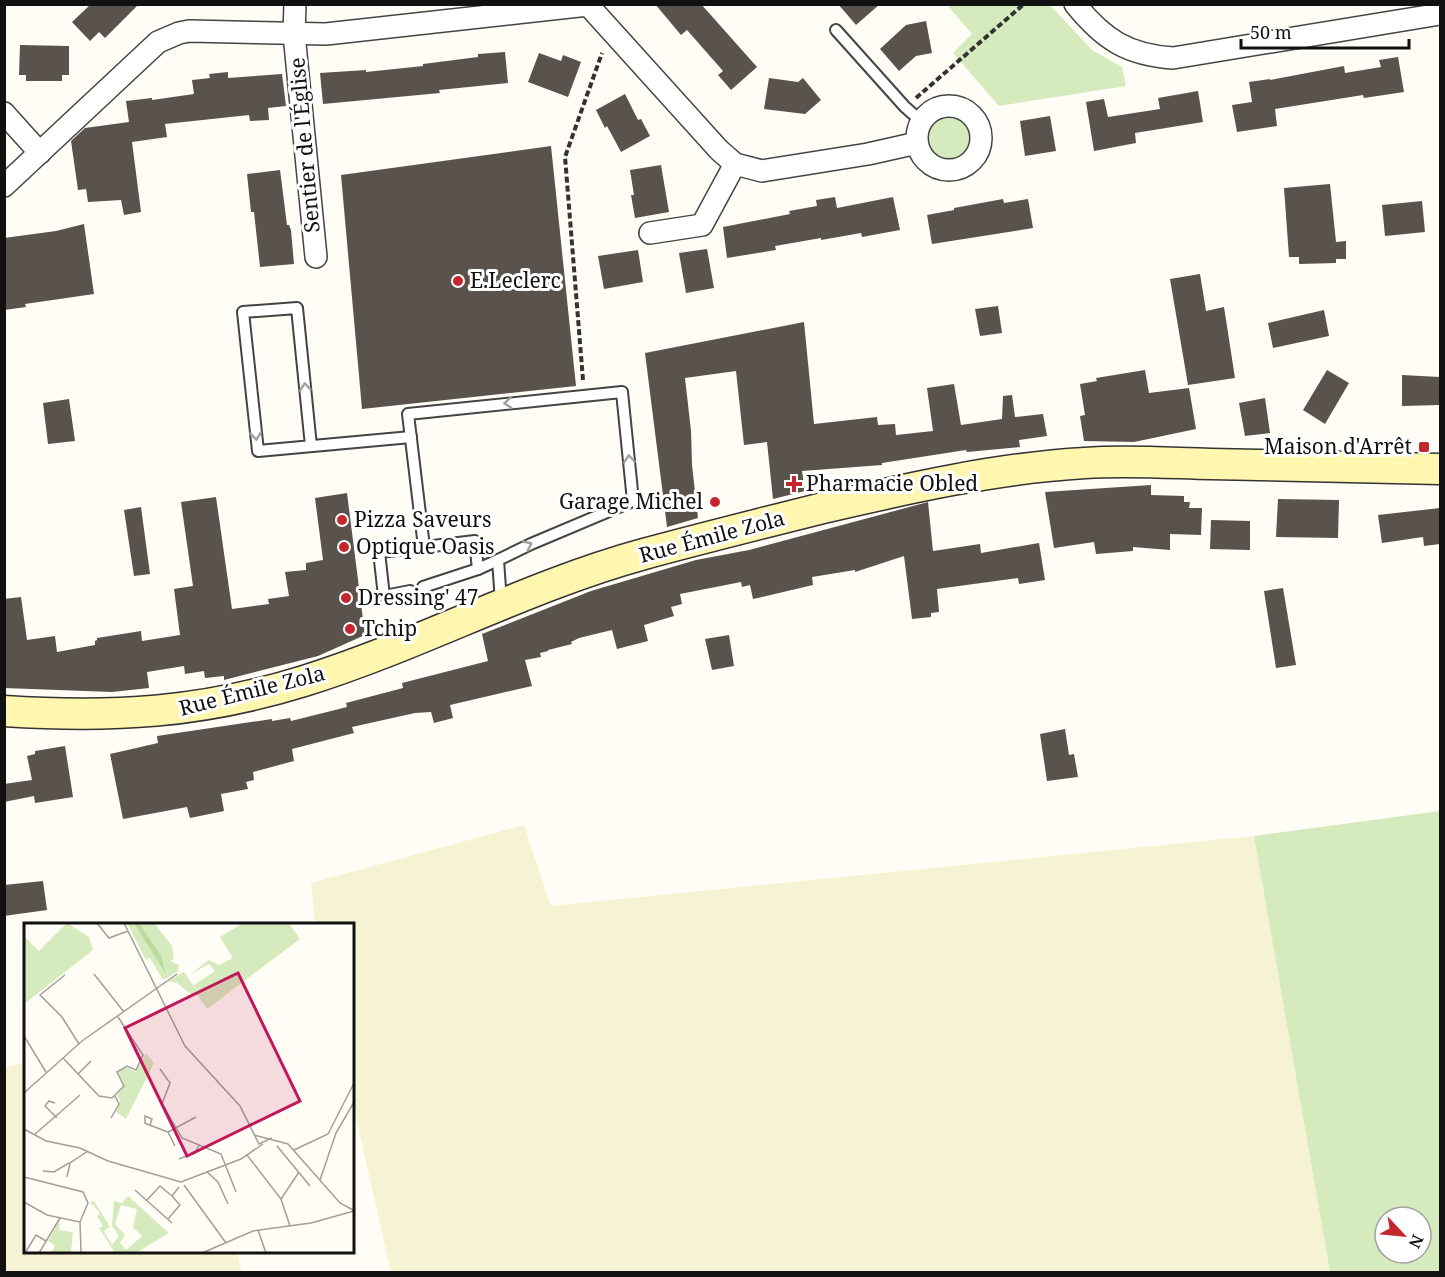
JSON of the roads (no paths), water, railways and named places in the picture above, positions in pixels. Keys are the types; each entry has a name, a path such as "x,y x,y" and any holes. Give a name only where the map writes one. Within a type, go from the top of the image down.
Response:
{"main road":[{"name":"Rue Émile Zola","path":"4,711 90,715 146,713 191,708 237,699 335,671 584,572 641,555 894,491 1016,470 1112,462 1440,469"}],"street":[{"name":"Sentier de l'Église","path":"295,4 294,34 315,257"},
{"path":"1075,4 1093,26 1117,44 1146,55 1173,58 1440,14"},
{"name":"Sentier de l'Église","path":"4,186 158,42 168,37 189,31 345,33 588,5 719,150 735,164"},
{"path":"953,106 967,111 977,122 981,137 978,151 969,163 955,169 948,170 933,166 922,156 917,143 917,132 921,121 938,107 953,106"},
{"path":"4,113 40,153"},
{"path":"650,233 702,225 735,164 762,171 868,154 917,143"}],"lane":[{"path":"836,30 905,107 921,121"},
{"path":"310,446 297,308 243,312 258,451 411,437"},
{"path":"423,587 478,569 633,501 622,392 408,414 424,547"},
{"path":"410,591 384,596 379,552 475,541 478,569"},
{"path":"498,560 501,605"}],"place":[{"name":"E.Leclerc","path":"458,281"},
{"name":"Maison d'Arrêt","path":"1424,447"},
{"name":"Pharmacie Obled","path":"794,484"},
{"name":"Garage Michel","path":"715,502"},
{"name":"Pizza Saveurs","path":"342,520"},
{"name":"Optique Oasis","path":"344,547"},
{"name":"Dressing' 47","path":"346,598"},
{"name":"Tchip","path":"350,629"}]}
